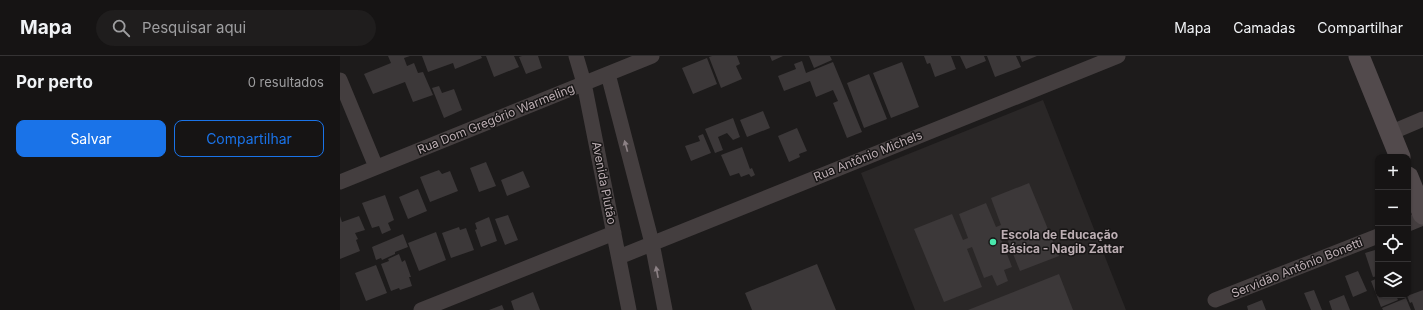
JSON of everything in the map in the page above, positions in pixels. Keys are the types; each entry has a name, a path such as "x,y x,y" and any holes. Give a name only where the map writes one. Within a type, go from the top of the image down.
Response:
{"street":[{"name":"Avenida Plutão","path":"576,56 584,83 629,310"},
{"name":"Rua Dom Gregório Warmeling","path":"340,182 652,56"},
{"name":"Rua Antônio Michels","path":"619,257 1118,56"},
{"path":"1360,56 1399,154"},
{"path":"608,74 652,244 665,310"},
{"path":"340,80 376,167"},
{"path":"1390,133 1423,119"},
{"path":"1411,184 1423,214"},
{"path":"1411,223 1423,218"},
{"path":"421,310 614,232"},
{"name":"Servidão Antônio Bonetti","path":"1215,300 1375,237"}],"shaded area":[{"name":"Escola de Educação Básica - Nagib Zattar","path":"1043,100 1126,310 915,310 861,173"}],"building":[{"path":"388,56 410,56 404,58 407,66 414,63 418,73 423,72 433,95 413,102 405,82 373,94 364,74 391,63"},
{"path":"422,56 481,56 482,58 455,69 453,63 428,72"},
{"path":"486,56 514,56 519,67 494,77"},
{"path":"538,56 542,68 526,74 519,57"},
{"path":"737,56 740,64 736,66 742,79 721,88 709,57"},
{"path":"770,56 783,56 772,61"},
{"path":"809,56 830,56 832,60 814,68"},
{"path":"924,56 951,56 956,69 935,77 930,63 927,64"},
{"path":"960,56 984,56 986,61 966,69"},
{"path":"987,56 1016,56 1021,67 995,77"},
{"path":"1020,56 1037,56 1022,62"},
{"path":"707,58 717,84 693,94 682,68"},
{"path":"802,61 806,73 833,62 862,132 847,138 833,103 838,101 833,90 816,97 810,81 784,91 778,76 796,69 794,64"},
{"path":"902,62 919,107 891,118 873,73"},
{"path":"869,74 887,119 864,128 847,83"},
{"path":"439,86 442,93 454,89 462,110 444,118 432,88"},
{"path":"763,111 770,128 747,137 740,120"},
{"path":"733,118 740,137 733,140 727,133 718,137 723,150 715,153 705,129"},
{"path":"797,128 807,151 799,154 800,157 789,162 778,136"},
{"path":"703,134 711,153 691,161 685,146 700,141 698,136"},
{"path":"742,147 750,169 752,168 755,175 751,177 749,174 741,177 739,173 730,176 721,155"},
{"path":"486,162 496,186 479,192 470,168"},
{"path":"439,170 442,174 450,171 458,191 430,202 420,177"},
{"path":"523,171 530,187 507,196 501,180"},
{"path":"1029,183 1059,256 1020,271 1005,234 1000,236 1012,267 1004,270 1008,281 997,286 992,275 984,278 972,247 967,249 982,287 944,302 914,229 952,214 963,240 968,238 959,214 986,203 996,227 1001,225 991,198"},
{"path":"418,189 427,211 408,219 399,197"},
{"path":"385,195 394,220 388,223 391,230 382,234 379,226 372,228 362,203"},
{"path":"508,215 518,240 505,245 495,219"},
{"path":"340,216 342,222 359,216 365,230 355,233 358,239 356,240 360,251 340,259"},
{"path":"489,217 497,241 481,247 475,230 477,229 475,223"},
{"path":"459,227 460,230 466,228 474,250 451,258 442,233"},
{"path":"436,232 446,260 419,271 408,243"},
{"path":"403,234 408,247 395,252 395,254 382,260 381,258 376,260 372,247"},
{"path":"1375,250 1375,277 1373,277 1365,253"},
{"path":"399,254 402,262 405,260 411,277 409,277 412,286 391,291 381,264 389,261 388,259"},
{"path":"817,264 836,310 752,310 745,293"},
{"path":"376,265 387,293 366,301 355,273"},
{"path":"1358,271 1367,291 1353,297 1345,276"},
{"path":"1059,274 1073,310 968,310"},
{"path":"1375,279 1375,291 1371,281"},
{"path":"1314,290 1322,310 1311,310 1304,293"},
{"path":"1423,290 1423,310 1415,310 1412,302 1410,303 1408,298 1411,298 1411,294"},
{"path":"533,292 540,310 514,310 511,301"},
{"path":"1344,295 1350,310 1332,310 1329,301"},
{"path":"1378,298 1397,298 1398,300 1381,307"},
{"path":"1406,298 1411,310 1383,310 1382,308"},
{"path":"1262,300 1266,310 1248,310 1247,306"},
{"path":"502,305 504,310 489,310"}],"place":[{"name":"Escola de Educação Básica - Nagib Zattar","path":"993,242"}]}
